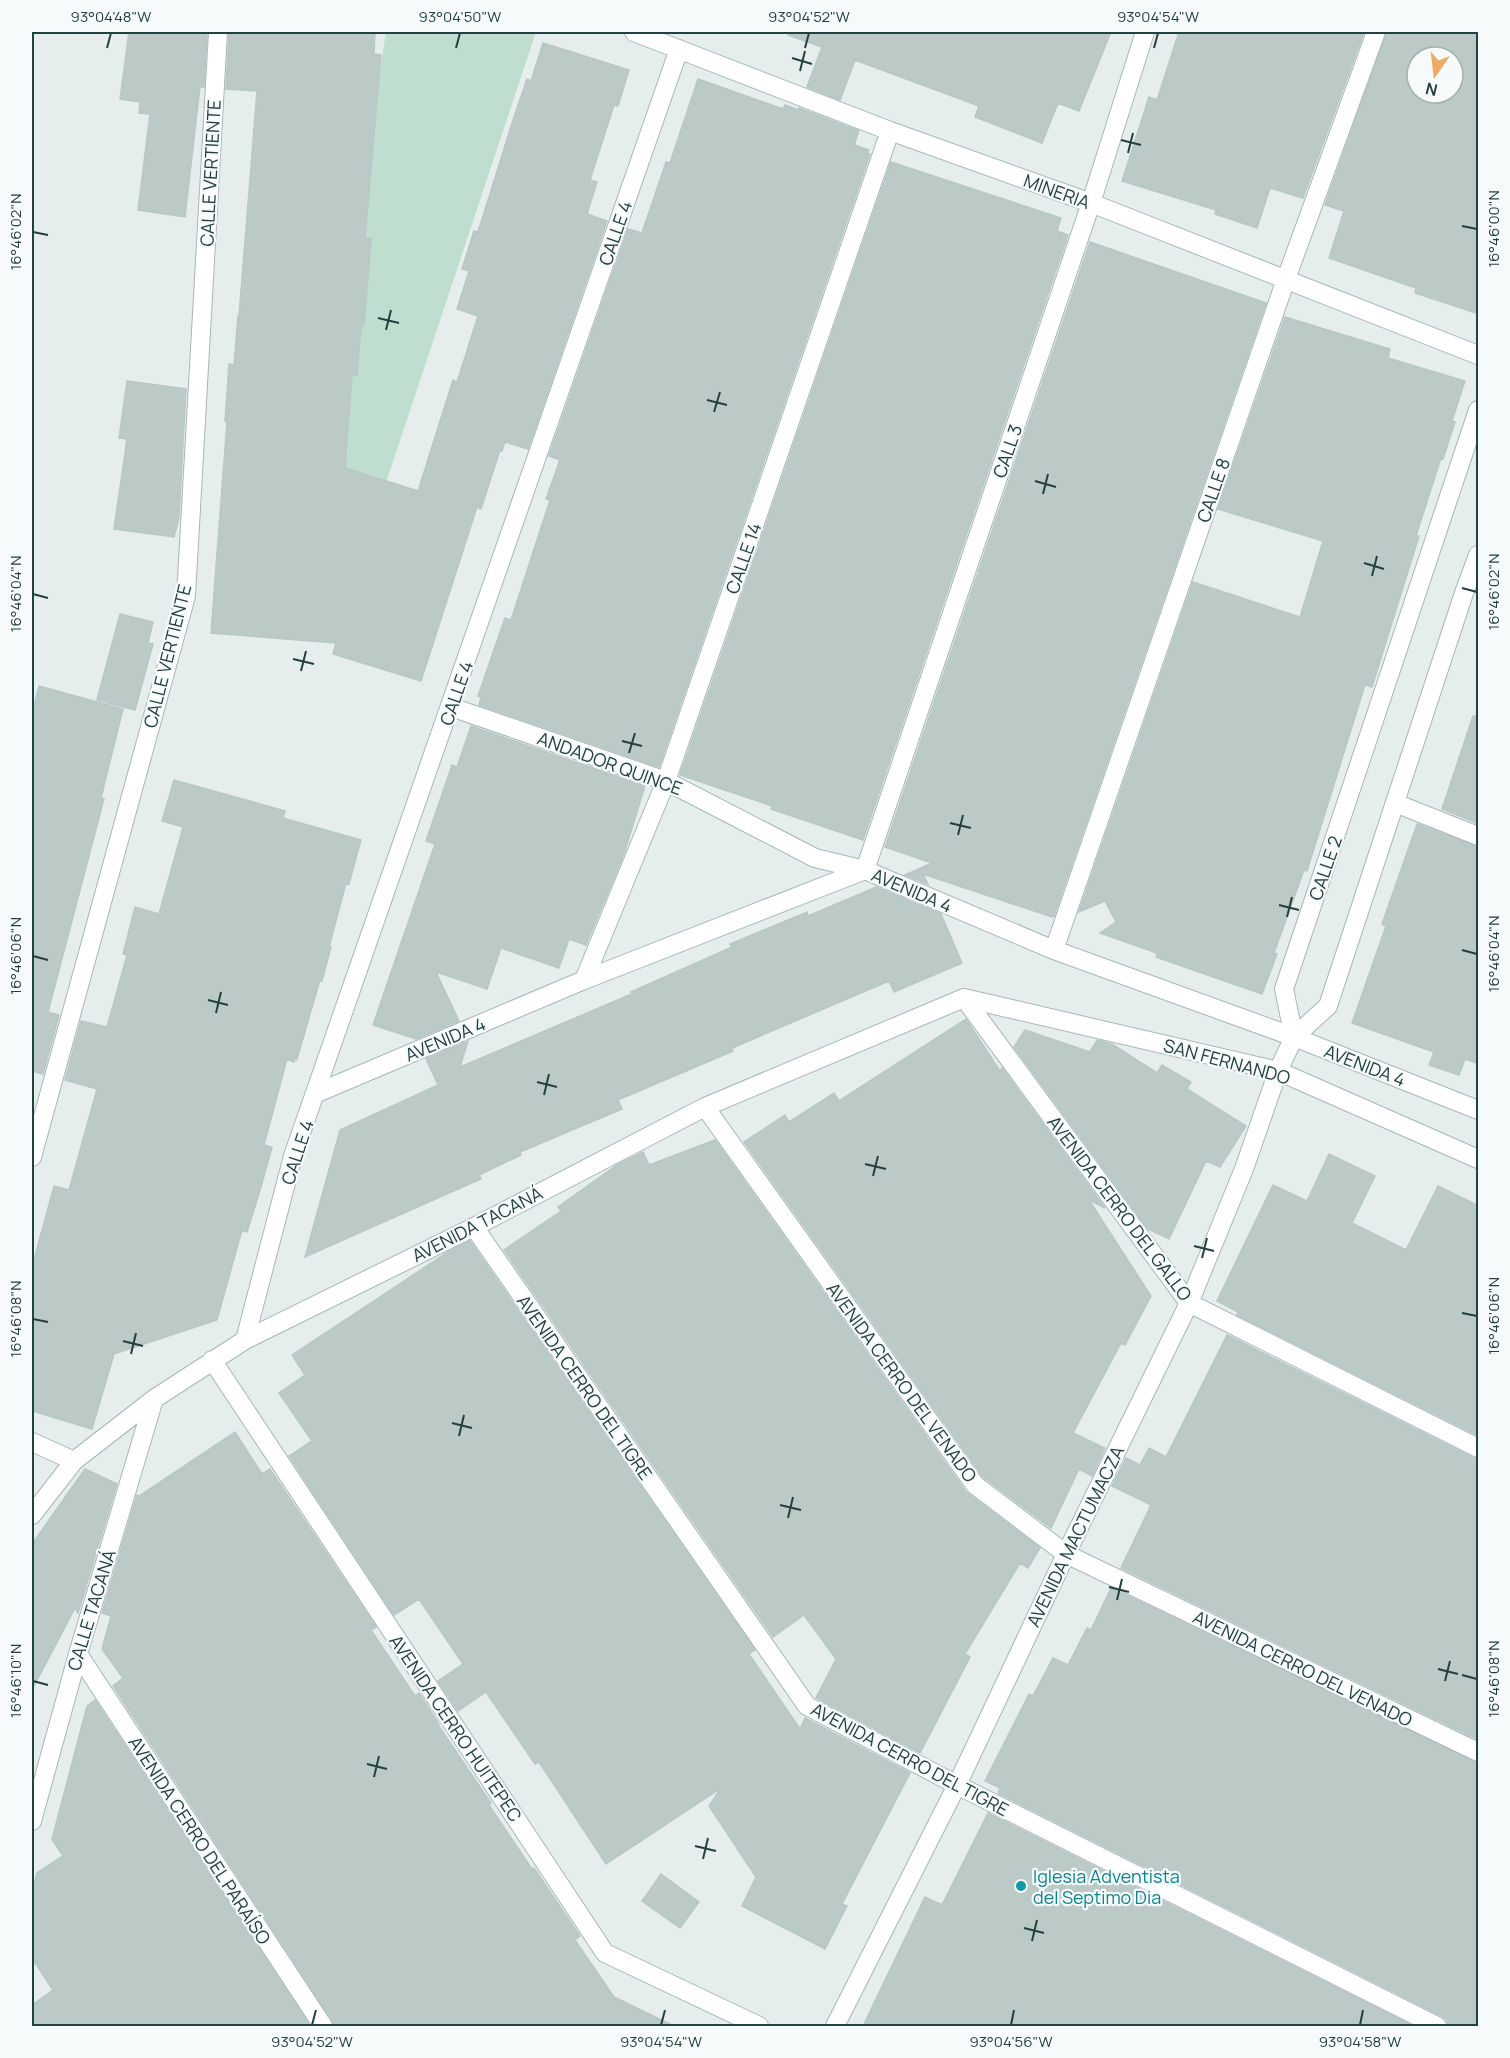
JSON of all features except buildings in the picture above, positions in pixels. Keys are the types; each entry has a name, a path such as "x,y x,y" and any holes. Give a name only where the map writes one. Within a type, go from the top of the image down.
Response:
{"street":[{"name":"CALLE VERTIENTE","path":"32,1157 186,596 218,32"},
{"name":"MINERIA","path":"634,32 890,131 1091,203 1479,355"},
{"name":"CALL 3","path":"865,870 1091,203 1145,32"},
{"name":"CALLE 8","path":"1054,950 1286,279 1376,32"},
{"name":"CALLE 4","path":"245,1340 293,1156 679,49"},
{"name":"CALLE 14","path":"584,980 666,781 890,131"},
{"name":"CALLE 2","path":"1294,1037 1284,989 1479,410"},
{"path":"1294,1037 1328,1006 1395,803 1471,596 1479,555"},
{"name":"ANDADOR QUINCE","path":"451,707 666,781 815,858 865,870"},
{"path":"1395,803 1479,836"},
{"name":"AVENIDA 4","path":"316,1093 584,980 865,870 1054,950 1294,1037 1479,1110"},
{"name":"SAN FERNANDO","path":"964,998 1278,1071 1479,1159"},
{"name":"AVENIDA TACANÁ","path":"32,1515 74,1461 154,1399 245,1340 474,1227 705,1107 964,998"},
{"name":"AVENIDA CERRO DEL GALLO","path":"964,998 1189,1303 1479,1448"},
{"name":"AVENIDA MACTUMACZA","path":"835,2026 957,1785 1066,1554 1189,1303 1244,1169 1278,1071 1294,1037"},
{"name":"AVENIDA CERRO DEL VENADO","path":"705,1107 975,1485 1066,1554 1479,1752"},
{"name":"AVENIDA CERRO DEL TIGRE","path":"474,1227 807,1706 957,1785 1437,2026"},
{"name":"AVENIDA CERRO HUITEPEC","path":"212,1360 605,1953 759,2026"},
{"name":"CALLE TACANÁ","path":"32,1821 78,1654 154,1399"},
{"path":"32,1442 74,1461"},
{"name":"AVENIDA CERRO DEL PARAÍSO","path":"78,1654 323,2026"}],"green space":[{"path":"386,32 536,32 339,624 295,610"}],"place":[{"name":"Iglesia Adventista del Septimo Dia","path":"1021,1886"}]}
